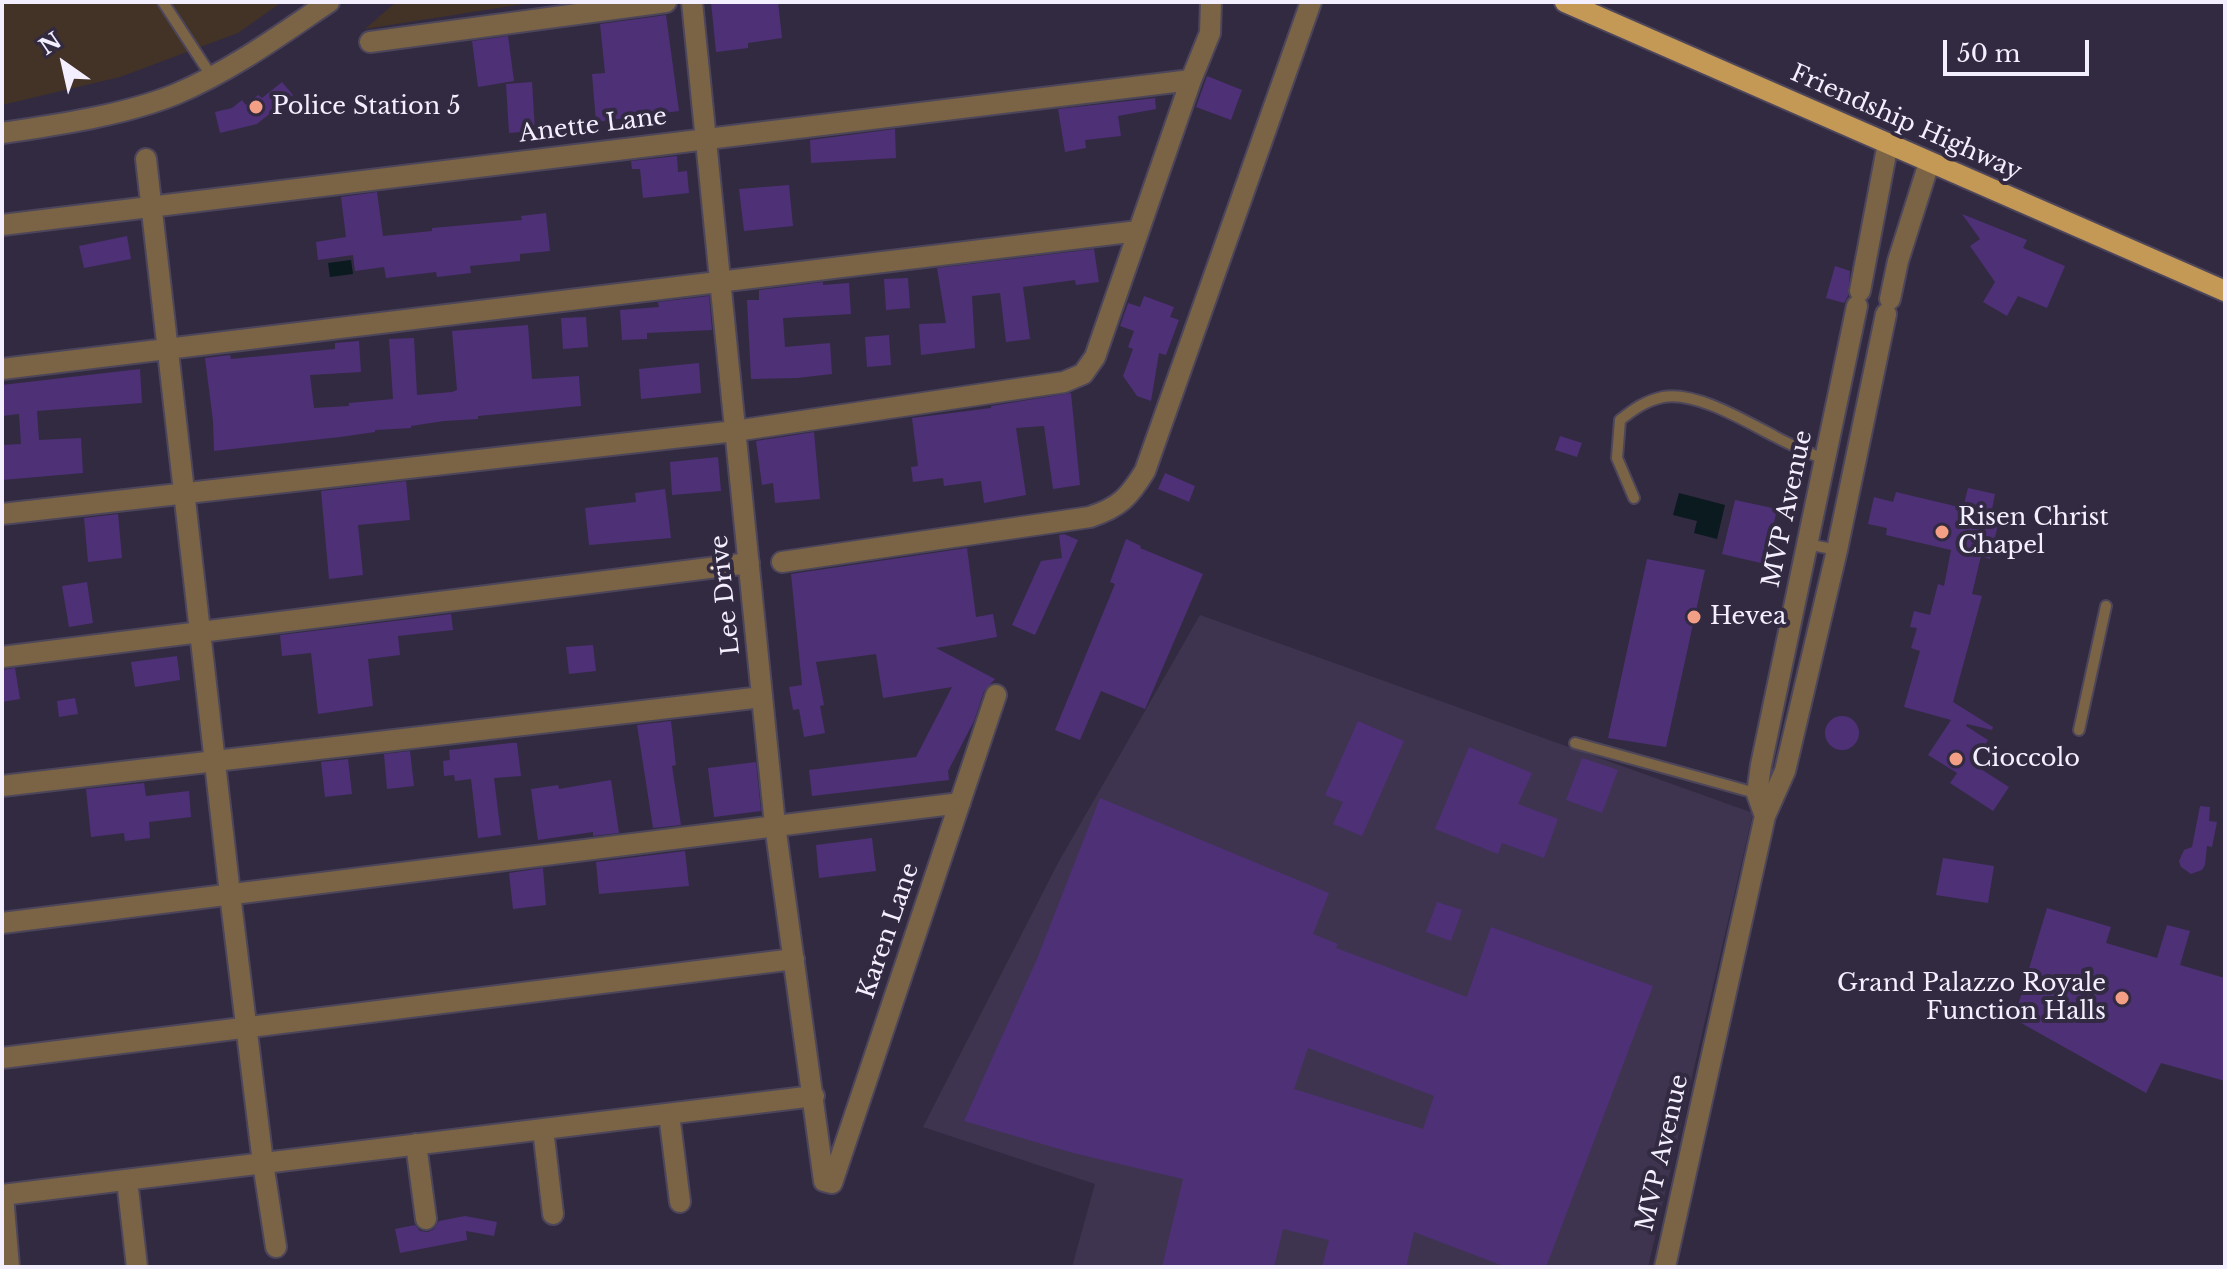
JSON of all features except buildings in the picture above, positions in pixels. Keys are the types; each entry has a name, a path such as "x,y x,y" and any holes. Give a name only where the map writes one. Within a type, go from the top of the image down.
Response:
{"main road":[{"name":"Friendship Highway","path":"1565,2 2225,291"}],"street":[{"path":"2,133 108,113 174,95 251,55 329,2"},
{"path":"370,42 666,2"},
{"name":"Lee Drive","path":"692,2 775,825 828,1182"},
{"path":"2,514 735,431 1064,382 1083,374 1095,357 1210,33 1211,2"},
{"path":"782,562 1090,517 1112,510 1131,494 1145,471 1311,2"},
{"name":"Anette Lane","path":"2,225 1191,80"},
{"name":"MVP Avenue","path":"1665,1267 1765,803 1761,765 1850,343 1888,143"},
{"path":"146,159 230,894 276,1247"},
{"name":"MVP Avenue","path":"1765,803 1785,771 1837,550 1898,261 1929,163"},
{"path":"2,369 1138,231"},
{"path":"1850,343 1879,348"},
{"path":"1825,460 1854,464"},
{"path":"2,657 749,563"},
{"name":"Karen Lane","path":"828,1182 996,695"},
{"path":"2,786 762,697"},
{"path":"2,923 960,803"},
{"path":"2,1058 794,959"},
{"path":"9,1267 2,1195 814,1096"},
{"path":"669,1114 680,1202"},
{"path":"543,1129 553,1214"},
{"path":"416,1144 426,1219"},
{"path":"127,1180 137,1267"}],"lane":[{"path":"163,2 212,77"},
{"path":"1634,498 1617,458 1620,420 1641,403 1666,396 1690,399 1737,416 1825,460"},
{"path":"1807,544 1837,550"},
{"path":"2079,730 2106,606"},
{"path":"1575,743 1765,803"},
{"path":"1761,765 1785,771"}],"shaded area":[{"path":"2,2 282,2 238,33 120,77 2,105"},
{"path":"396,2 536,2 365,29"},
{"path":"351,260 353,274 330,277 328,263"},
{"path":"1679,493 1725,505 1717,539 1694,533 1697,521 1673,515"},
{"path":"1200,615 1753,813 1648,1267 1072,1267 1095,1184 923,1127 1058,863"}],"place":[{"name":"Police Station 5","path":"256,107"},
{"name":"Risen Christ Chapel","path":"1942,532"},
{"name":"Hevea","path":"1694,617"},
{"name":"Cioccolo","path":"1956,759"},
{"name":"Grand Palazzo Royale Function Halls","path":"2122,998"}]}
